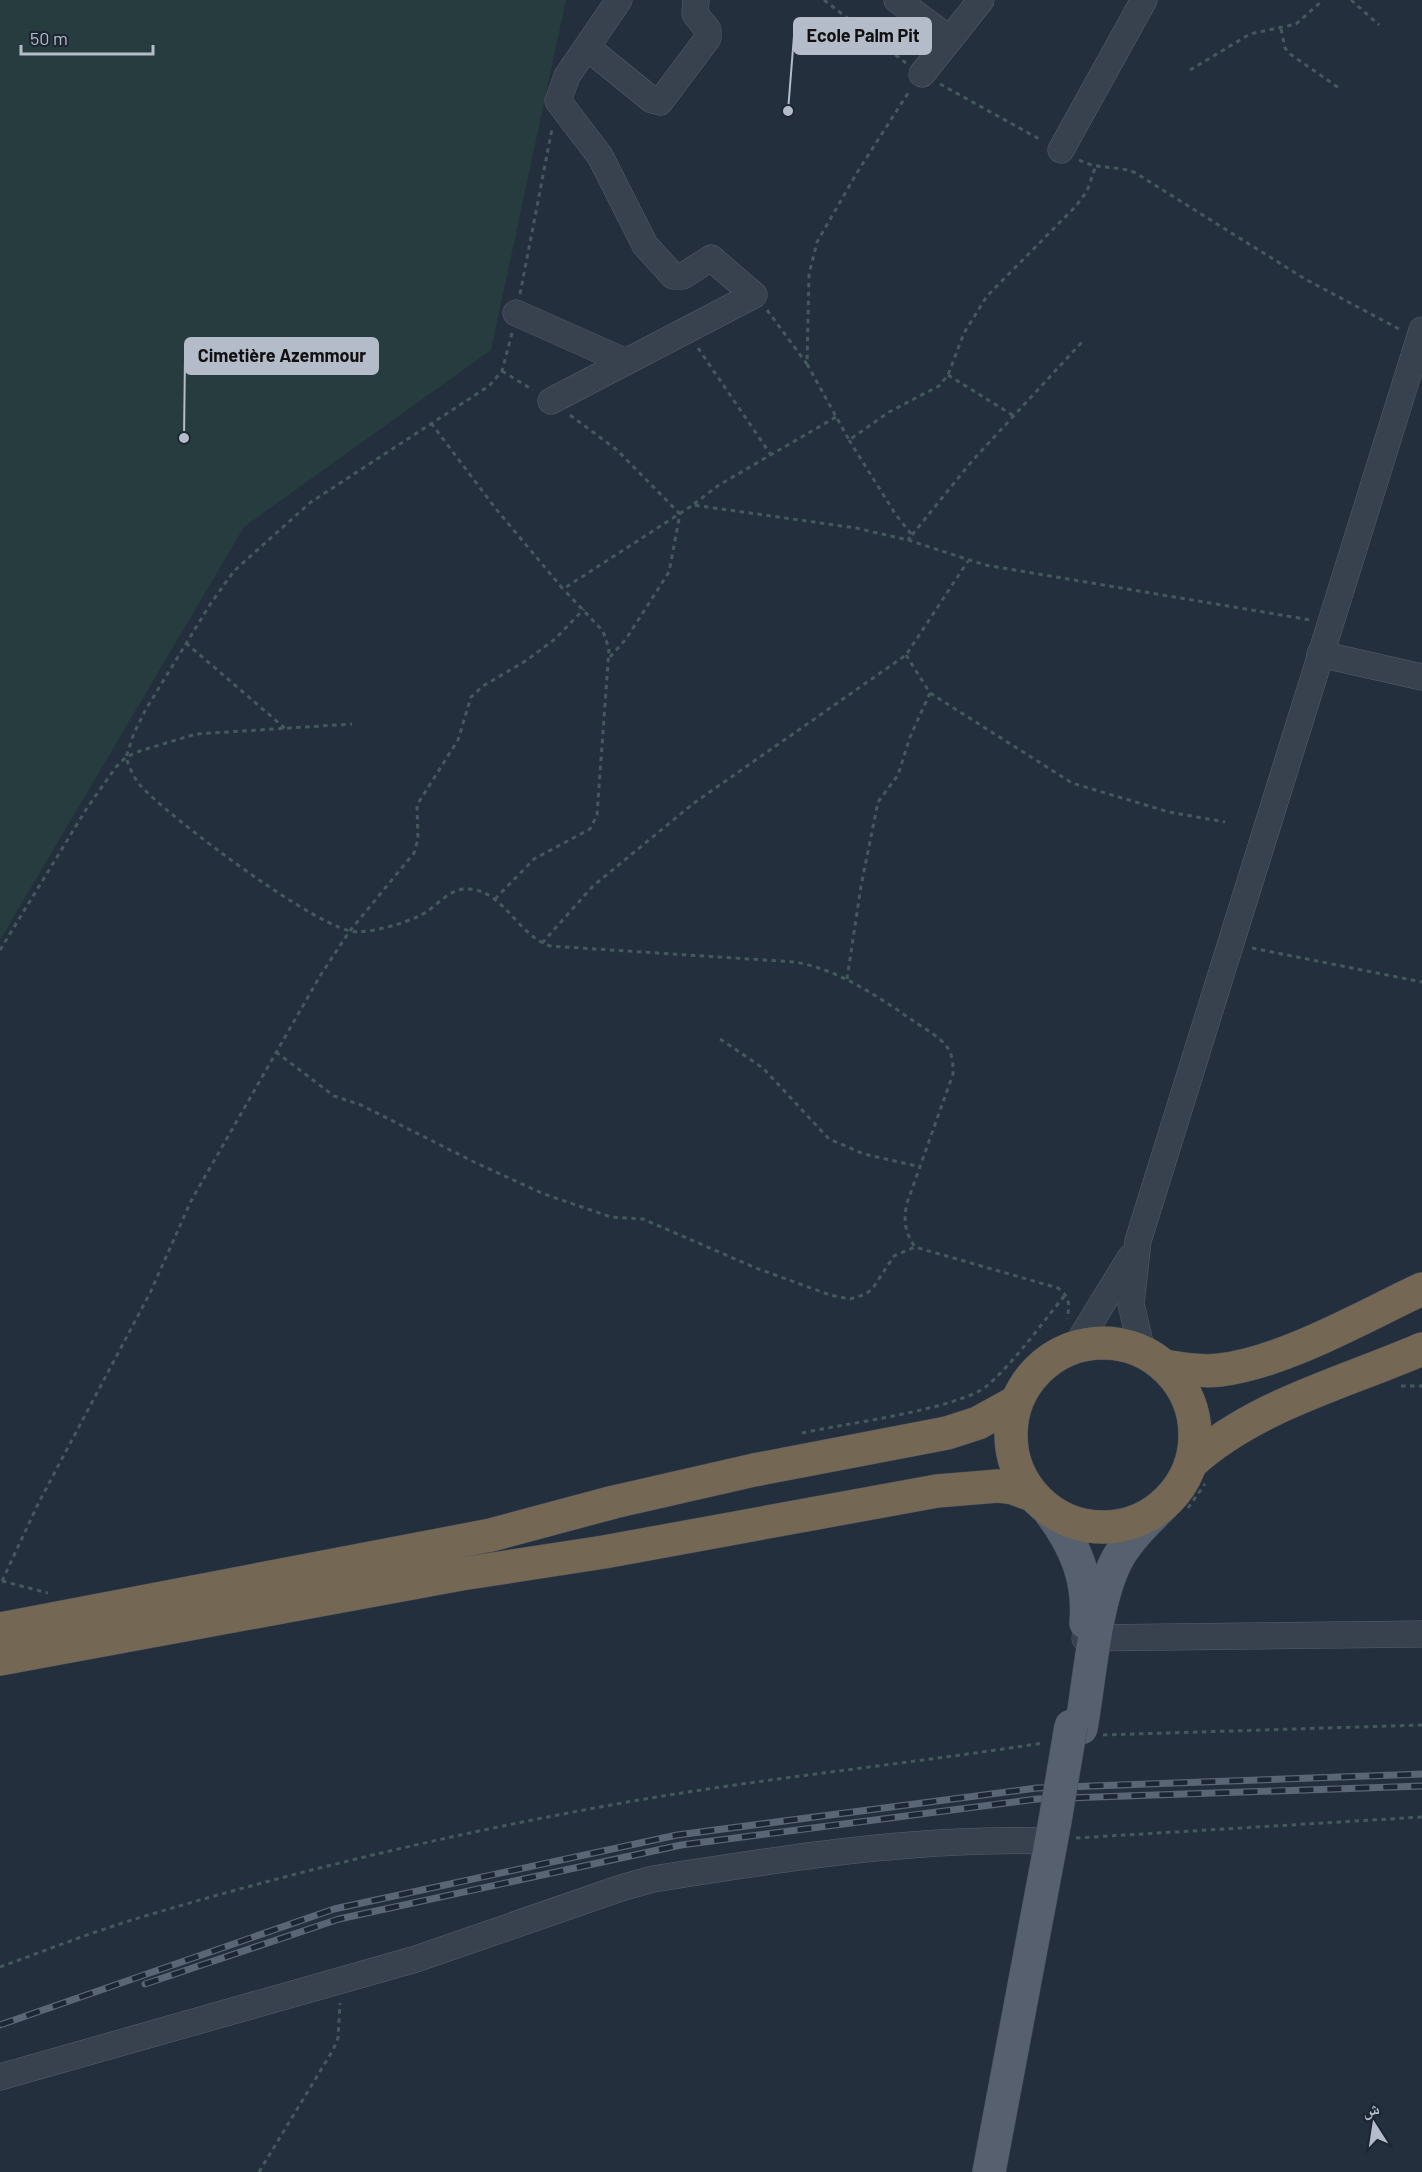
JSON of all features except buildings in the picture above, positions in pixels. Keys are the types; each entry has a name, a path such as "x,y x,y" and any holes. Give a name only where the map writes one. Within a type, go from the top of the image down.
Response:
{"highway":[{"path":"1041,1503 1019,1474 1011,1451 1010,1426 1016,1402 1032,1375 1066,1351 1098,1343 1120,1344 1153,1359 1208,1371 1247,1365 1322,1336 1422,1289"},
{"path":"0,1659 461,1574 604,1552 937,1491 998,1486 1013,1488 1072,1522 1096,1527 1121,1526 1176,1506 1180,1485 1199,1472 1211,1445 1246,1423 1422,1349"},
{"path":"1153,1359 1179,1382 1189,1401 1194,1421 1199,1472"},
{"path":"0,1629 491,1535 614,1502 754,1470 947,1432 978,1423 1016,1402"}],"main road":[{"path":"1041,1503 1065,1532 1077,1556 1084,1580 1090,1639"},
{"path":"1006,2172 1008,2141 1090,1639 1111,1571 1126,1544 1176,1506"},
{"path":"989,2172 1060,1831"}],"street":[{"path":"551,401 754,295 711,258 683,276 673,276 645,245 600,156 558,101 562,83 619,0"},
{"path":"588,48 652,100 660,102 708,38 708,30 695,14 696,0"},
{"path":"897,0 950,39"},
{"path":"922,74 981,0"},
{"path":"1061,150 1144,0"},
{"path":"516,313 624,361"},
{"path":"1066,1351 1113,1289 1138,1241 1421,334"},
{"path":"1320,654 1422,676"},
{"path":"1138,1241 1131,1304 1153,1359"},
{"path":"1090,1639 1422,1634"},
{"path":"0,2077 426,1955 652,1879 882,1847 1060,1831"}],"path":[{"path":"824,0 875,42 922,74 1095,168 1115,167 1134,172 1355,308 1421,334"},
{"path":"1190,70 1250,34 1296,24 1323,0"},
{"path":"1351,0 1379,25"},
{"path":"1281,29 1285,48 1290,54 1339,88"},
{"path":"807,364 809,274 817,242 863,162 922,74"},
{"path":"0,950 87,808 126,757 134,733 146,709 234,571 277,531 335,484 489,386 502,371 516,313 558,101"},
{"path":"849,440 889,412 939,386 948,375 964,333 987,296 1076,206 1087,191 1095,168"},
{"path":"754,295 807,364 849,440 896,515 912,535"},
{"path":"686,329 771,455"},
{"path":"908,540 972,461 1082,342"},
{"path":"502,371 551,401 617,450 680,514"},
{"path":"948,375 1014,416"},
{"path":"563,589 680,514 719,484 836,417"},
{"path":"431,423 496,509 563,589 584,609 607,639 609,657 601,775 595,823 590,829 534,859 495,899"},
{"path":"693,505 856,528 908,540 968,561 1329,623"},
{"path":"609,657 626,639 669,572 680,514"},
{"path":"542,943 593,886 694,802 906,655 968,561"},
{"path":"2,1581 45,1491 150,1293 191,1201 276,1052 349,932 414,853 418,839 417,805 458,740 471,697 483,686 527,660 555,639 584,609"},
{"path":"186,643 287,730"},
{"path":"906,655 930,693 1071,783 1169,812 1225,822"},
{"path":"847,979 861,886 878,802 898,776 910,736 930,693"},
{"path":"126,757 168,741 196,735 352,724"},
{"path":"126,757 141,786 177,817 269,888 349,932 366,931 418,916 450,893 461,889 477,890 495,899 515,922 542,943 561,948 767,958 818,966 847,979 928,1030 947,1047 952,1056 953,1074 904,1216 904,1227 915,1247"},
{"path":"1230,944 1422,982"},
{"path":"720,1039 763,1068 830,1139 864,1154 921,1167"},
{"path":"276,1052 334,1096 361,1105 522,1184 611,1217 643,1219 756,1268 830,1295 850,1299 866,1294 873,1288 894,1256 915,1247 1058,1288 1066,1294 1069,1304 1066,1351"},
{"path":"1393,1386 1422,1386"},
{"path":"1176,1506 1199,1472"},
{"path":"0,1967 130,1921 321,1868 550,1817 642,1800 1074,1733 1422,1725"},
{"path":"1060,1831 1422,1817"},
{"path":"259,2172 338,2038 341,2019 338,1981"}],"green space":[{"path":"0,0 566,0 491,350 244,527 0,940"}],"railway":[{"path":"0,2025 334,1909 677,1835 1037,1788 1422,1774"},
{"path":"145,1984 339,1919 681,1845 1037,1799 1422,1786"}],"place":[{"name":"Ecole Palm Pit","path":"788,111"},
{"name":"Cimetière Azemmour","path":"184,438"}]}
